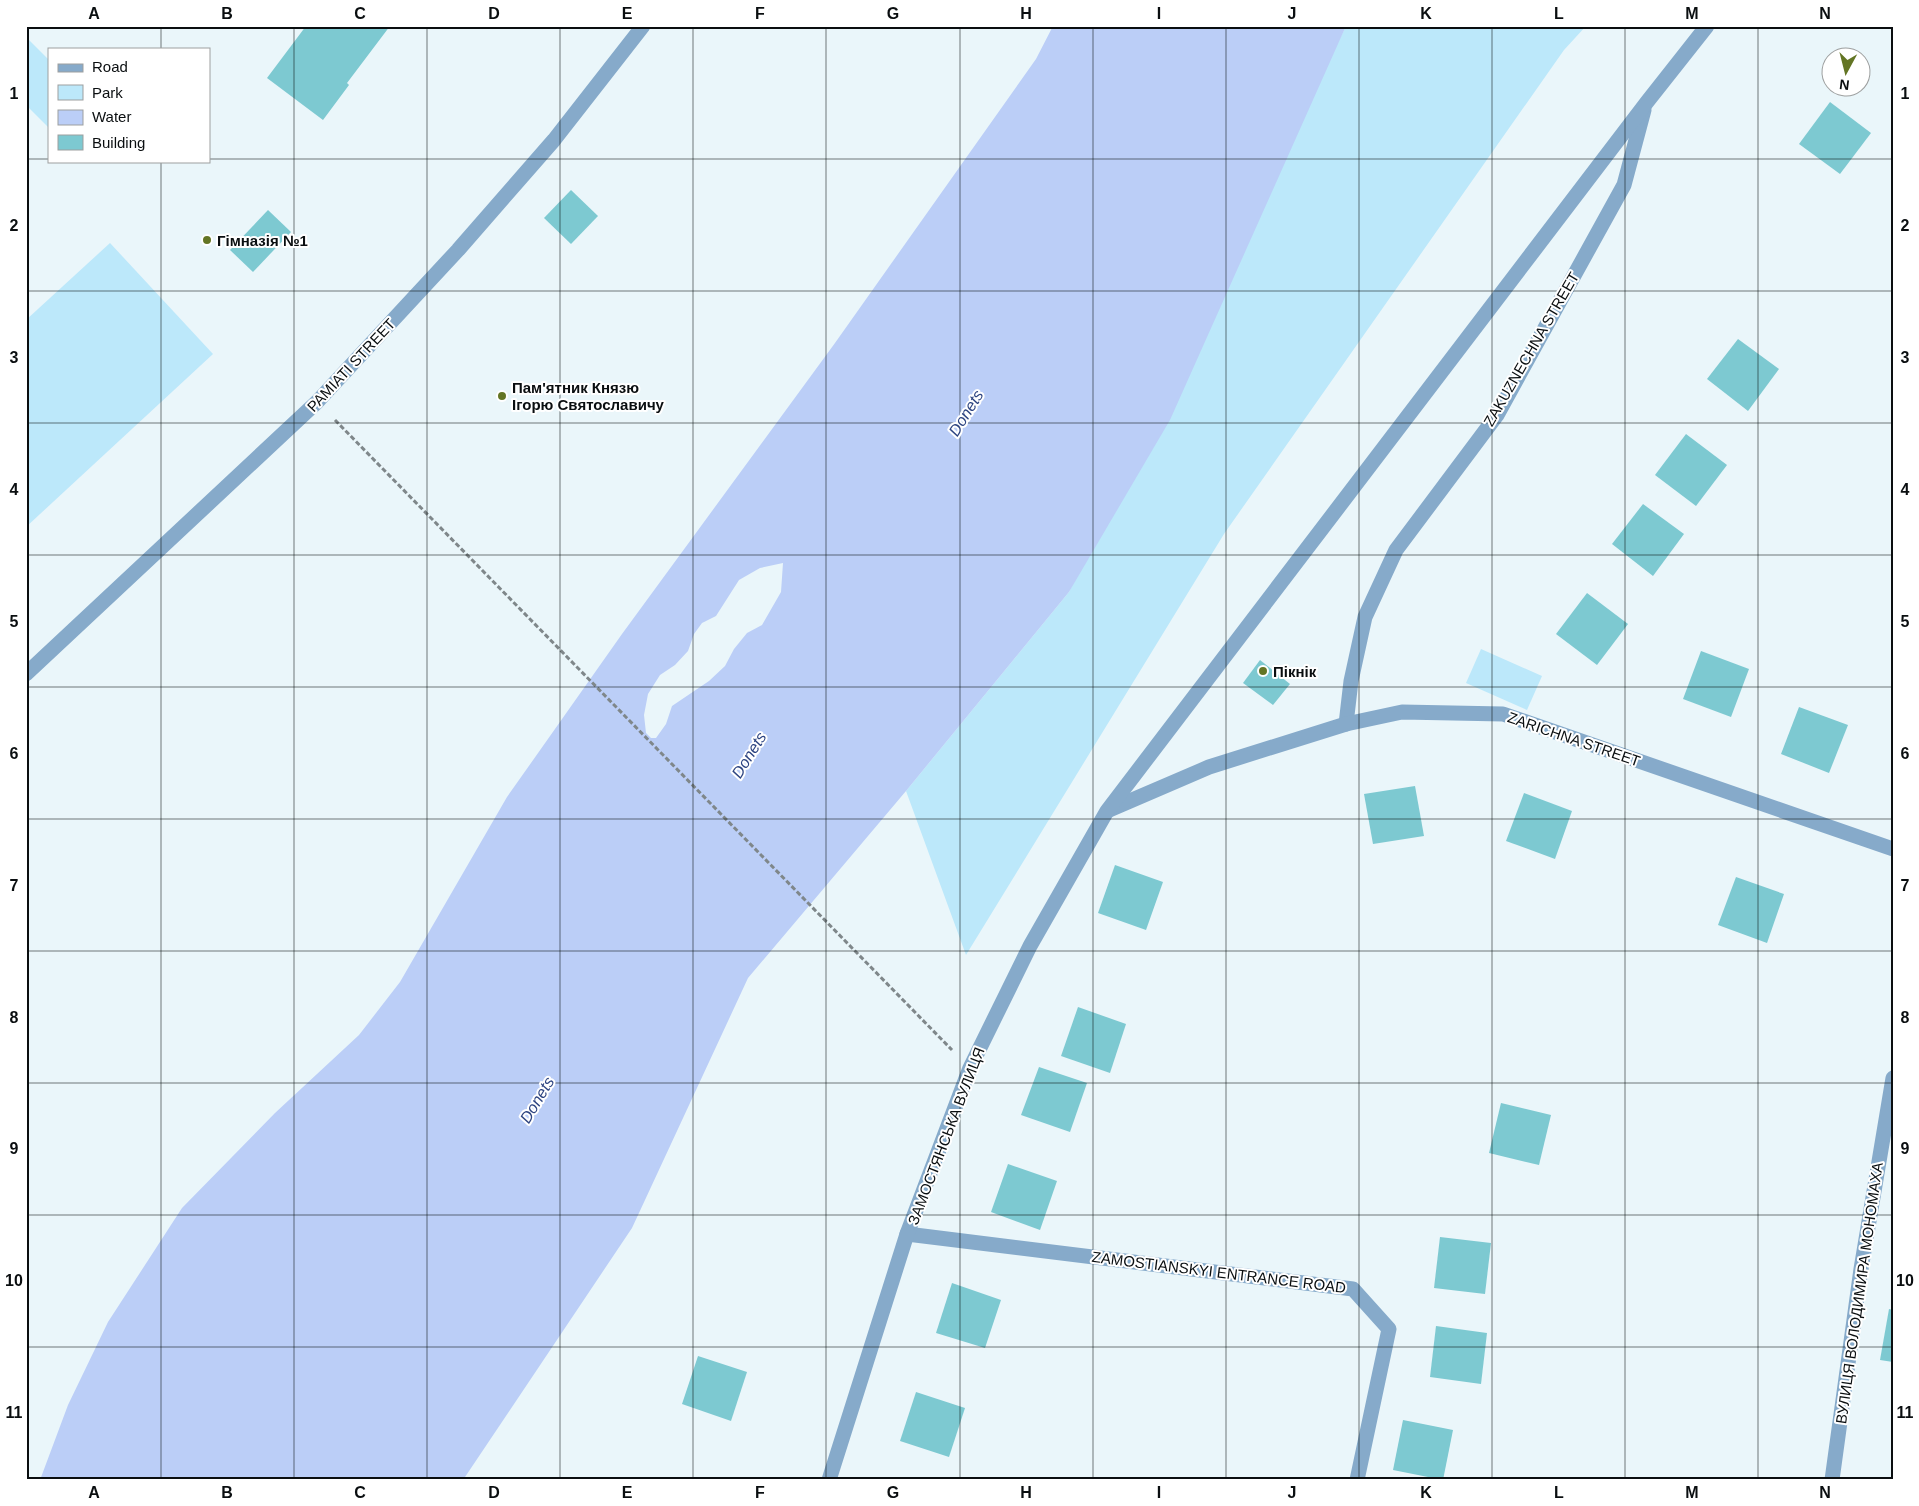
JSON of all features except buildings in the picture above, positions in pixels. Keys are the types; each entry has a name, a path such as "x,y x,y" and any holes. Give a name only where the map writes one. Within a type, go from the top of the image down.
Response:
{"street":[{"name":"PAMIATI STREET","path":"26,674 317,402 458,250 554,140 643,26"},
{"name":"ЗАМОСТЯНСЬКА ВУЛИЦЯ","path":"829,1480 907,1234 970,1068 1030,946 1107,811 1647,102 1707,26"},
{"name":"ZAKUZNECHNA STREET","path":"1346,724 1351,681 1365,617 1396,550 1497,415 1624,185 1647,102"},
{"name":"ZARICHNA STREET","path":"1107,811 1209,767 1346,724 1402,712 1504,714 1893,849"},
{"name":"ВУЛИЦЯ ВОЛОДИМИРА МОНОМАХА","path":"1832,1480 1861,1269 1893,1078"},
{"name":"ZAMOSTIANSKYI ENTRANCE ROAD","path":"907,1234 1353,1289 1390,1330 1357,1480"}],"path":[{"path":"317,402 970,1068"}],"green space":[{"path":"1346,26 1586,26 1564,50 1224,534 966,955 906,791 1069,592"},
{"path":"28,39 48,59 48,127 26,105 26,41"},
{"path":"110,243 213,354 26,527 26,320"},
{"path":"1481,649 1542,676 1527,710 1466,683"}],"water":[{"name":"Donets","path":"1053,26 1346,26 1170,420 1069,592 906,791 748,978 632,1228 463,1480 40,1480 68,1405 108,1322 182,1208 275,1113 359,1035 400,982 507,797 622,634 835,343 1036,59","holes":["783,563 781,592 762,625 747,633 734,649 725,666 709,681 672,706 666,724 656,738 651,738 646,733 644,715 648,694 660,675 675,665 688,651 694,634 702,623 716,616 739,580 760,568"]}],"place":[{"name":"Гімназія №1","path":"207,240"},
{"name":"Пам'ятник Князю Ігорю Святославичу","path":"502,396"},
{"name":"Пікнік","path":"1263,671"}]}
